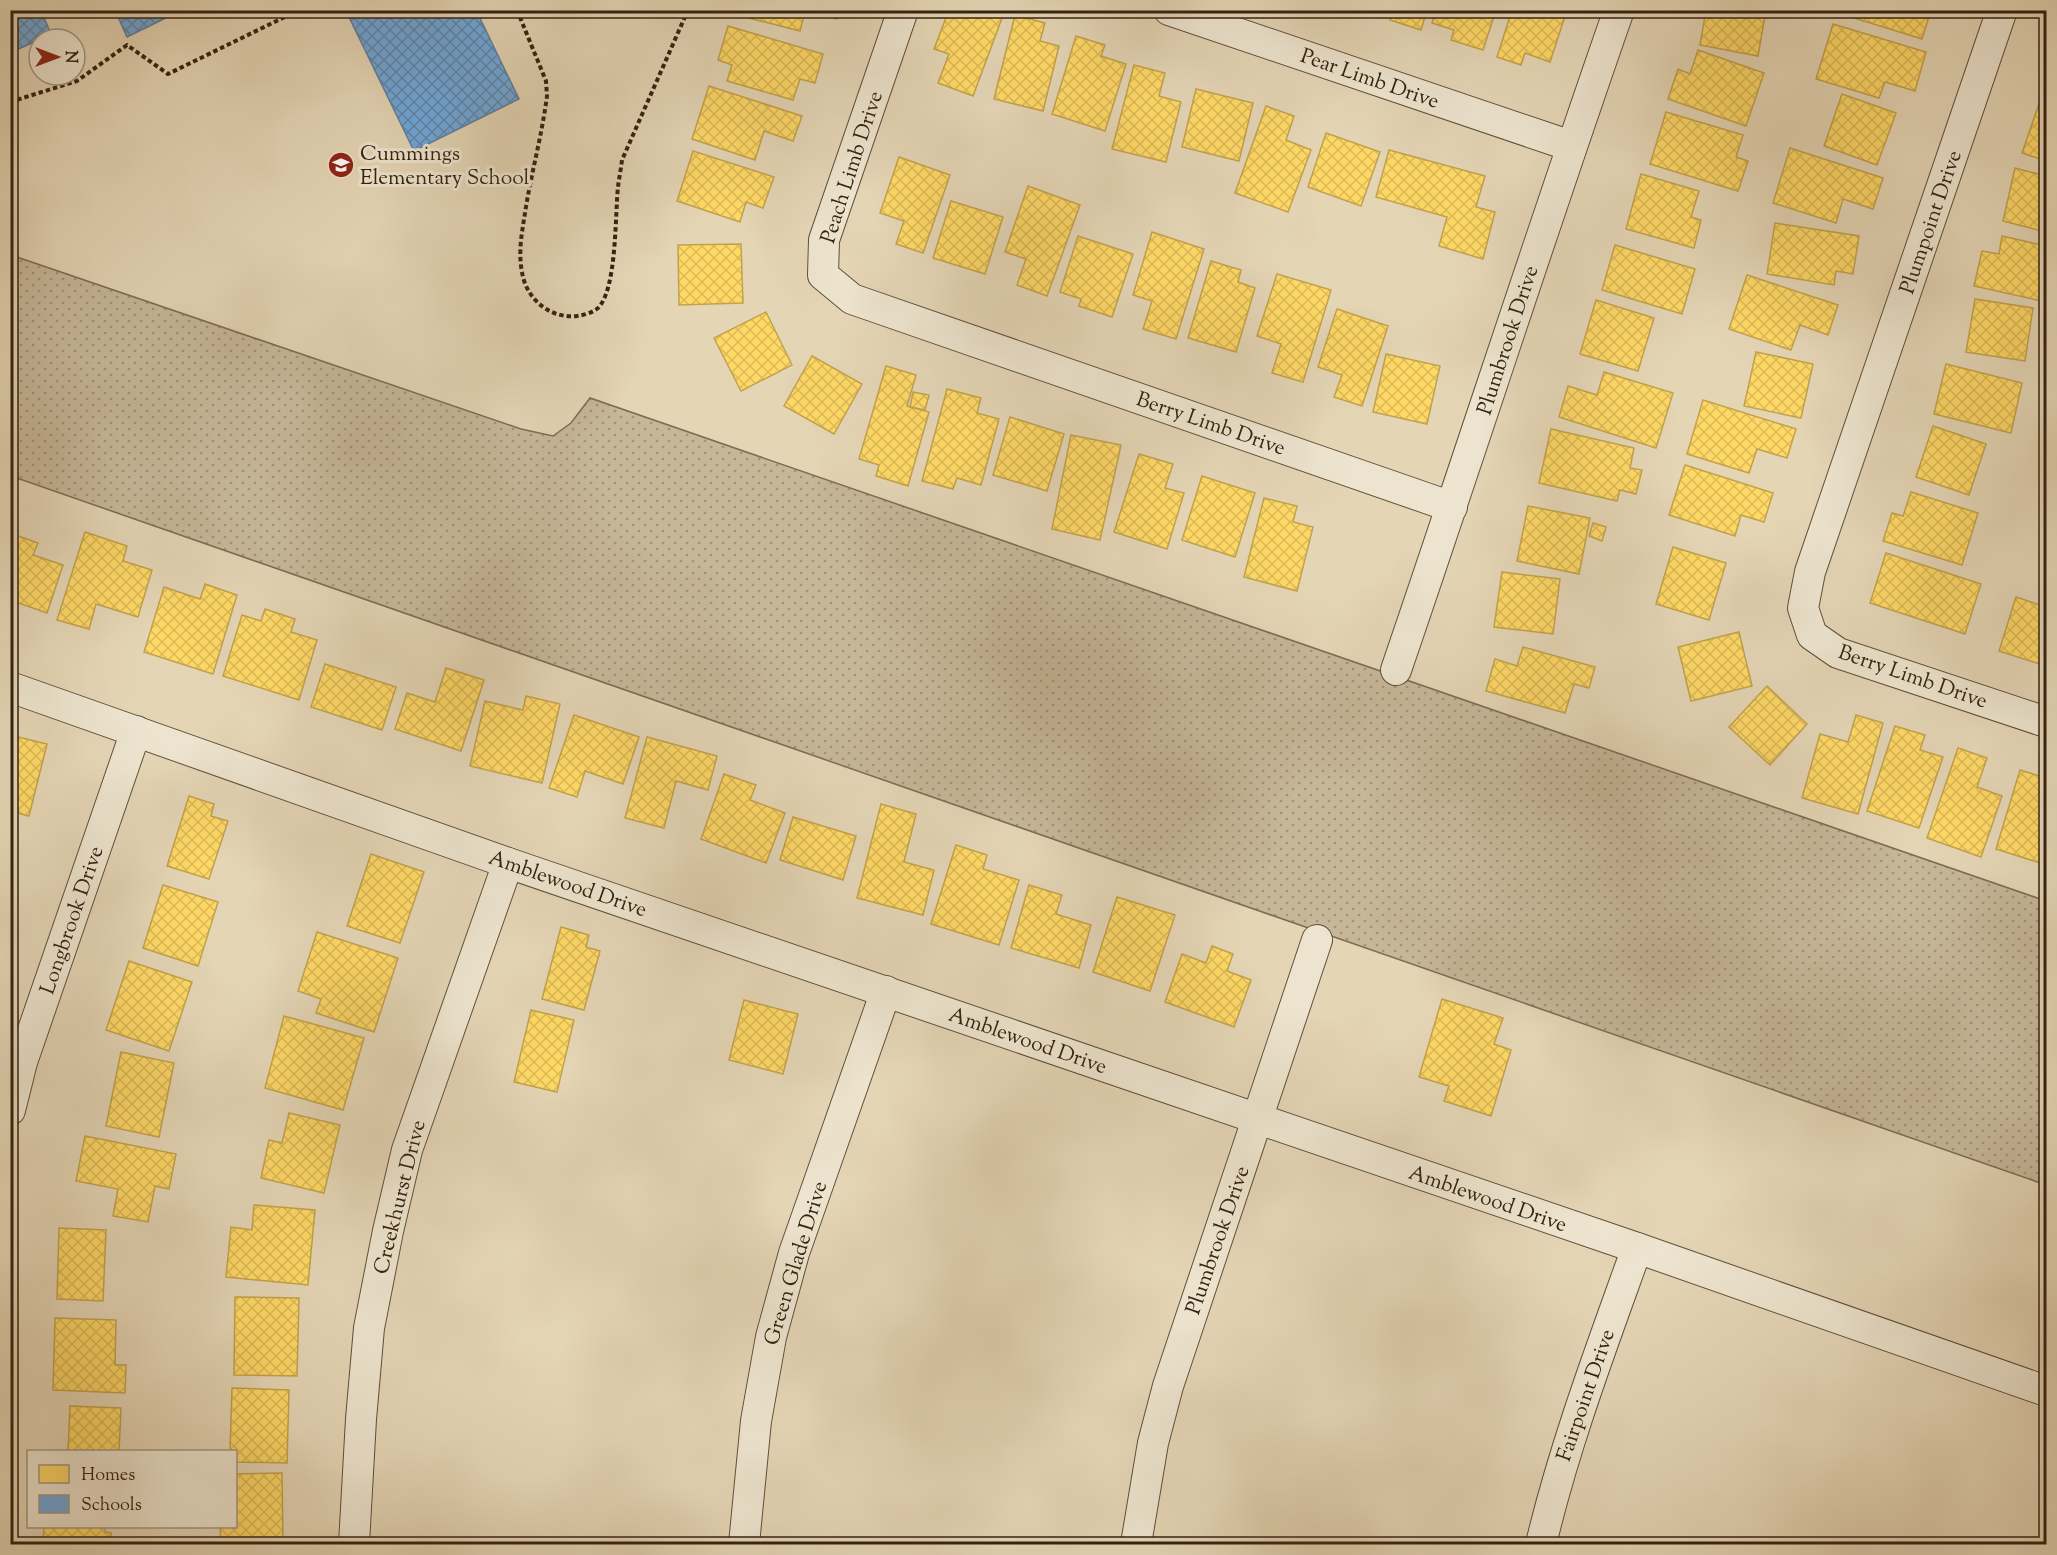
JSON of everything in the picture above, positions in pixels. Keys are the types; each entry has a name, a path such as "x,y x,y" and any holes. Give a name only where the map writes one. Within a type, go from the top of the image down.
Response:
{"street":[{"name":"Peach Limb Drive","path":"903,10 824,240 823,275 852,298 969,339"},
{"name":"Pear Limb Drive","path":"1169,10 1571,146"},
{"name":"Plumbrook Drive","path":"1396,670 1571,146 1619,10"},
{"name":"Plumpoint Drive","path":"1858,433 2002,10"},
{"name":"Berry Limb Drive","path":"969,339 1452,507"},
{"name":"Berry Limb Drive","path":"1858,433 1810,572 1803,608 1812,635 1838,653 2046,722"},
{"name":"Amblewood Drive","path":"10,687 508,863 1637,1248 2046,1391"},
{"name":"Longbrook Drive","path":"10,1110 22,1062 136,731"},
{"name":"Creekhurst Drive","path":"354,1545 369,1329 388,1231 407,1150 508,863"},
{"name":"Plumbrook Drive","path":"1136,1545 1153,1443 1168,1386 1317,940"},
{"name":"Green Glade Drive","path":"744,1545 756,1421 771,1337 794,1253 886,991"},
{"name":"Fairpoint Drive","path":"1540,1545 1554,1487 1582,1400 1637,1248"}],"path":[{"path":"10,102 77,81 126,45 168,74 299,10"},
{"path":"517,10 546,81 548,96 520,243 522,273 528,291 538,303 554,314 569,317 585,315 598,308 607,292 622,160 688,10"}],"shaded area":[{"path":"11,255 521,429 553,436 571,423 590,398 2046,901 2046,1185 11,476"}],"building: Homes":[{"path":"738,10 839,10 837,19 805,11 800,31 737,15"},
{"path":"949,10 1005,10 973,96 938,83 949,54 934,49"},
{"path":"1393,10 1427,10 1421,30 1390,20"},
{"path":"1436,10 1496,10 1483,50 1451,40 1454,30 1432,23"},
{"path":"1512,10 1567,10 1550,62 1525,53 1521,65 1497,57"},
{"path":"1706,10 1766,10 1758,56 1700,45"},
{"path":"1853,10 1931,10 1922,39 1851,17"},
{"path":"1015,15 1045,23 1040,41 1059,46 1043,111 994,99"},
{"path":"1833,24 1926,52 1915,91 1885,82 1879,98 1816,79"},
{"path":"728,26 823,54 815,83 800,79 793,100 727,81 732,65 718,60"},
{"path":"1076,36 1105,45 1101,56 1126,64 1105,131 1052,114"},
{"path":"1698,50 1764,73 1746,126 1668,99 1678,69 1690,74"},
{"path":"1134,65 1165,73 1159,96 1181,102 1166,162 1112,149"},
{"path":"2046,67 2046,92 2041,91"},
{"path":"709,86 802,116 793,141 764,131 755,160 692,139"},
{"path":"1196,89 1253,103 1239,161 1182,147"},
{"path":"1842,94 1896,113 1877,165 1824,146"},
{"path":"2041,98 2046,100 2046,161 2022,153"},
{"path":"1266,106 1294,116 1286,140 1311,150 1288,212 1235,193"},
{"path":"1666,112 1743,135 1736,157 1748,161 1738,191 1650,164"},
{"path":"1326,133 1380,152 1361,206 1308,187"},
{"path":"1790,148 1883,178 1873,209 1843,199 1836,223 1773,203"},
{"path":"1389,150 1485,176 1476,207 1495,212 1483,259 1439,246 1447,217 1376,197"},
{"path":"693,151 774,177 763,208 746,202 740,222 677,201"},
{"path":"899,157 950,175 923,253 896,244 904,221 880,213"},
{"path":"2015,168 2046,176 2046,232 2003,221"},
{"path":"1641,174 1699,191 1691,217 1701,220 1694,248 1626,229"},
{"path":"1028,186 1080,205 1047,296 1017,285 1026,259 1005,252"},
{"path":"951,201 1003,217 985,274 933,258"},
{"path":"1775,223 1859,236 1853,274 1836,271 1834,285 1767,274"},
{"path":"1152,232 1204,249 1176,339 1143,329 1152,301 1133,295"},
{"path":"1078,236 1133,254 1112,317 1079,306 1081,299 1060,292"},
{"path":"2002,236 2046,246 2046,302 1974,286 1982,251 1999,254"},
{"path":"741,244 743,303 679,305 678,245"},
{"path":"1615,245 1695,269 1682,314 1602,290"},
{"path":"1211,261 1241,270 1238,282 1255,288 1236,352 1188,338"},
{"path":"1277,274 1331,290 1303,382 1272,373 1281,344 1257,336"},
{"path":"1747,275 1838,305 1828,335 1800,325 1791,350 1729,329"},
{"path":"1975,299 2033,308 2025,361 1966,352"},
{"path":"1596,300 1654,318 1638,371 1580,354"},
{"path":"1337,309 1388,326 1362,406 1334,397 1342,375 1318,367"},
{"path":"766,312 792,365 741,391 714,338"},
{"path":"1756,352 1813,364 1801,418 1744,406"},
{"path":"1386,354 1440,366 1427,424 1373,412"},
{"path":"812,356 862,384 834,434 784,406"},
{"path":"1946,364 2022,383 2011,433 1934,414"},
{"path":"886,366 916,375 907,406 929,412 908,486 876,476 879,465 859,459"},
{"path":"1604,372 1673,393 1656,448 1559,417 1568,386 1597,395"},
{"path":"947,389 981,398 977,413 999,419 981,485 957,478 953,489 922,481"},
{"path":"913,392 929,395 925,410 910,407"},
{"path":"1703,400 1796,429 1787,458 1757,449 1749,473 1687,454"},
{"path":"1010,417 1064,434 1047,491 993,475"},
{"path":"1933,426 1986,444 1969,495 1916,477"},
{"path":"1551,429 1634,448 1630,468 1642,470 1636,494 1620,490 1617,501 1539,483"},
{"path":"1071,435 1121,445 1100,540 1052,529"},
{"path":"1139,454 1173,464 1165,488 1184,493 1167,549 1114,532"},
{"path":"1685,465 1773,493 1764,522 1741,515 1735,536 1669,515"},
{"path":"1202,476 1255,493 1235,557 1182,540"},
{"path":"1911,492 1978,513 1962,565 1883,541 1892,513 1903,516"},
{"path":"1264,498 1297,506 1293,522 1313,527 1297,591 1244,577"},
{"path":"1528,506 1590,518 1579,574 1517,561"},
{"path":"1593,523 1606,527 1602,541 1589,536"},
{"path":"85,532 127,546 123,561 152,570 138,617 96,604 89,629 57,620"},
{"path":"10,533 38,543 33,555 63,565 47,613 10,600"},
{"path":"1673,547 1726,563 1709,620 1656,604"},
{"path":"1886,553 1981,584 1965,634 1870,603"},
{"path":"1502,572 1560,579 1553,634 1494,627"},
{"path":"205,584 237,595 213,674 144,652 164,587 200,599"},
{"path":"2016,597 2046,607 2046,666 1999,651"},
{"path":"265,609 295,619 291,632 317,640 299,700 223,676 242,615 261,621"},
{"path":"1739,632 1752,686 1691,701 1678,647"},
{"path":"1523,647 1595,667 1589,688 1574,684 1565,713 1486,691 1495,659 1517,666"},
{"path":"325,664 396,687 382,730 311,707"},
{"path":"446,668 484,680 461,751 395,729 407,693 435,702"},
{"path":"1767,686 1807,724 1770,765 1729,727"},
{"path":"526,696 560,704 542,783 470,766 485,701 523,710"},
{"path":"574,715 639,737 623,784 585,771 577,797 549,788"},
{"path":"1856,715 1883,723 1858,814 1802,798 1820,734 1848,742"},
{"path":"1895,726 1925,735 1920,750 1943,757 1919,828 1867,811"},
{"path":"10,735 47,744 29,816 10,811"},
{"path":"647,737 717,756 708,790 676,781 664,828 625,818"},
{"path":"1958,748 1987,758 1977,787 2002,796 1981,857 1927,838"},
{"path":"2020,770 2046,778 2046,865 1996,849"},
{"path":"724,774 756,785 750,800 785,813 766,863 701,839"},
{"path":"189,796 214,804 211,816 228,821 209,879 167,866"},
{"path":"881,804 916,814 904,862 934,870 923,915 857,898"},
{"path":"793,817 856,836 843,880 780,860"},
{"path":"956,845 987,855 983,869 1019,880 999,945 931,924"},
{"path":"371,854 424,872 400,943 347,926"},
{"path":"163,885 218,902 198,966 143,948"},
{"path":"1029,885 1062,895 1056,914 1091,925 1079,968 1011,948"},
{"path":"1117,897 1175,915 1150,991 1093,972"},
{"path":"561,927 589,935 586,947 600,951 584,1010 542,999"},
{"path":"317,932 398,958 374,1032 316,1013 321,999 298,991"},
{"path":"1212,946 1233,954 1227,971 1251,980 1234,1027 1165,1002 1182,954 1206,963"},
{"path":"129,961 192,982 169,1051 106,1030"},
{"path":"1442,999 1503,1018 1494,1044 1511,1050 1491,1116 1444,1101 1449,1086 1419,1077"},
{"path":"744,1000 798,1014 783,1074 729,1060"},
{"path":"531,1010 574,1020 557,1092 514,1082"},
{"path":"284,1016 364,1038 343,1110 265,1088"},
{"path":"121,1052 174,1063 159,1137 106,1126"},
{"path":"289,1113 340,1125 324,1193 261,1178 269,1140 282,1143"},
{"path":"85,1136 176,1154 169,1189 155,1186 148,1222 113,1216 118,1189 76,1181"},
{"path":"254,1205 315,1210 308,1285 226,1277 231,1227 252,1230"},
{"path":"59,1228 106,1230 103,1301 57,1299"},
{"path":"235,1297 299,1298 297,1376 234,1375"},
{"path":"55,1318 116,1320 115,1365 126,1365 125,1393 53,1390"},
{"path":"232,1388 289,1390 287,1463 237,1462 237,1450 230,1450"},
{"path":"70,1406 121,1408 119,1450 68,1450"},
{"path":"282,1473 283,1544 221,1544 220,1528 237,1528 237,1474"},
{"path":"44,1528 105,1528 105,1532 111,1533 111,1544 43,1544"},
{"path":"428,1539 504,1539 504,1544 428,1544"}],"building: Schools":[{"path":"10,10 41,10 48,27 27,27 27,45 10,53"},
{"path":"115,10 182,10 127,37"},
{"path":"363,10 476,10 519,99 414,151 349,17"}],"place":[{"name":"Cummings Elementary School","path":"341,165"}]}
